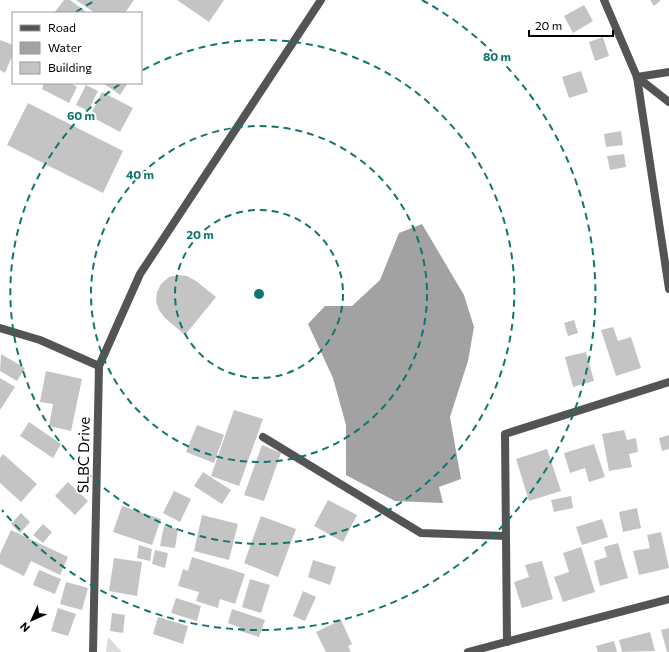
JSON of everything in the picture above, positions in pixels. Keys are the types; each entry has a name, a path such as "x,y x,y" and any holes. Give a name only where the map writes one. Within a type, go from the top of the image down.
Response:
{"street":[{"path":"0,328 40,340 99,366 140,274 321,0"},
{"path":"604,0 637,77 669,289"},
{"path":"637,77 669,72"},
{"path":"637,77 669,102"},
{"name":"SLBC Drive","path":"92,652 99,366"},
{"path":"507,642 505,434 669,382"},
{"path":"264,438 421,533 506,536"},
{"path":"468,652 486,650 507,642 669,599"}],"shaded area":[{"path":"108,637 122,652 106,652"}],"water":[{"path":"422,224 464,295 474,327 468,361 450,417 461,479 439,487 443,503 395,501 346,475 346,425 333,378 308,324 325,306 352,306 380,280 399,233"}],"building":[{"path":"64,0 70,0 85,11 84,12 55,12"},
{"path":"76,0 134,0 126,12 94,12"},
{"path":"177,0 224,0 209,22"},
{"path":"650,0 661,0 654,6"},
{"path":"584,5 593,21 573,33 564,16"},
{"path":"603,37 609,56 595,61 589,42"},
{"path":"0,40 12,45 12,56 5,73 0,70"},
{"path":"581,71 588,92 569,98 562,77"},
{"path":"44,84 72,84 77,87 69,103 42,89"},
{"path":"104,84 127,84 120,95"},
{"path":"86,85 98,91 88,111 76,105"},
{"path":"102,92 133,108 120,132 90,116"},
{"path":"28,103 123,151 103,193 7,145"},
{"path":"621,131 623,145 606,147 604,134"},
{"path":"624,154 626,167 610,170 607,156"},
{"path":"178,275 187,276 196,281 216,297 185,335 165,318 159,310 156,301 157,292 161,284 169,277"},
{"path":"574,320 578,333 568,336 564,323"},
{"path":"613,327 618,341 631,337 641,368 616,376 601,330"},
{"path":"586,352 594,381 573,387 565,357"},
{"path":"1,354 25,368 17,381 0,371"},
{"path":"46,371 82,379 71,431 49,426 53,404 40,402"},
{"path":"0,378 15,387 0,410"},
{"path":"234,410 263,419 239,486 211,476"},
{"path":"29,422 61,444 53,458 20,436"},
{"path":"197,425 224,435 214,463 186,452"},
{"path":"624,430 627,440 636,438 638,452 629,454 632,467 609,471 602,434"},
{"path":"669,435 669,449 662,451 659,438"},
{"path":"594,444 605,477 589,482 585,468 570,473 564,453"},
{"path":"262,445 281,453 264,501 244,495"},
{"path":"547,449 561,491 529,501 516,459"},
{"path":"3,454 37,484 21,502 0,483 0,458"},
{"path":"203,472 231,490 222,504 194,486"},
{"path":"68,482 88,501 75,515 55,496"},
{"path":"174,491 191,499 180,522 163,513"},
{"path":"571,496 573,508 554,512 551,500"},
{"path":"328,500 357,515 343,542 314,526"},
{"path":"122,506 161,519 152,545 113,532"},
{"path":"637,508 641,528 623,532 619,512"},
{"path":"21,513 30,522 20,533 11,524"},
{"path":"202,515 238,524 229,560 194,551"},
{"path":"261,516 296,529 278,577 244,563"},
{"path":"602,519 608,537 582,545 576,527"},
{"path":"43,524 52,532 43,543 33,535"},
{"path":"164,526 178,529 175,548 160,546"},
{"path":"11,530 68,557 60,575 31,561 24,576 0,564 0,554"},
{"path":"661,532 669,568 639,575 633,551 650,548 647,535"},
{"path":"618,543 628,578 600,586 594,561 607,557 604,547"},
{"path":"139,545 152,549 150,561 137,558"},
{"path":"581,547 595,592 563,602 554,577 569,572 563,553"},
{"path":"155,550 168,553 165,568 152,564"},
{"path":"192,557 245,574 235,604 220,599 218,608 196,601 199,592 178,586 183,569 188,571"},
{"path":"114,558 142,562 137,596 109,591"},
{"path":"313,560 336,567 330,585 308,577"},
{"path":"542,561 553,599 522,608 514,582 529,577 525,565"},
{"path":"39,570 61,579 55,594 33,585"},
{"path":"250,579 270,585 261,613 242,607"},
{"path":"66,582 88,588 82,610 60,604"},
{"path":"303,591 316,597 305,621 293,616"},
{"path":"176,598 201,606 197,621 171,613"},
{"path":"58,608 76,614 68,636 51,631"},
{"path":"232,609 265,620 259,637 240,631 241,628 228,623"},
{"path":"112,613 125,615 123,633 110,631"},
{"path":"158,617 188,626 183,644 153,634"},
{"path":"341,620 352,644 348,646 351,652 326,652 316,632"},
{"path":"669,628 669,652 667,652 661,630"},
{"path":"650,632 655,651 622,652 619,640"},
{"path":"614,641 617,652 598,652 596,646"}]}
